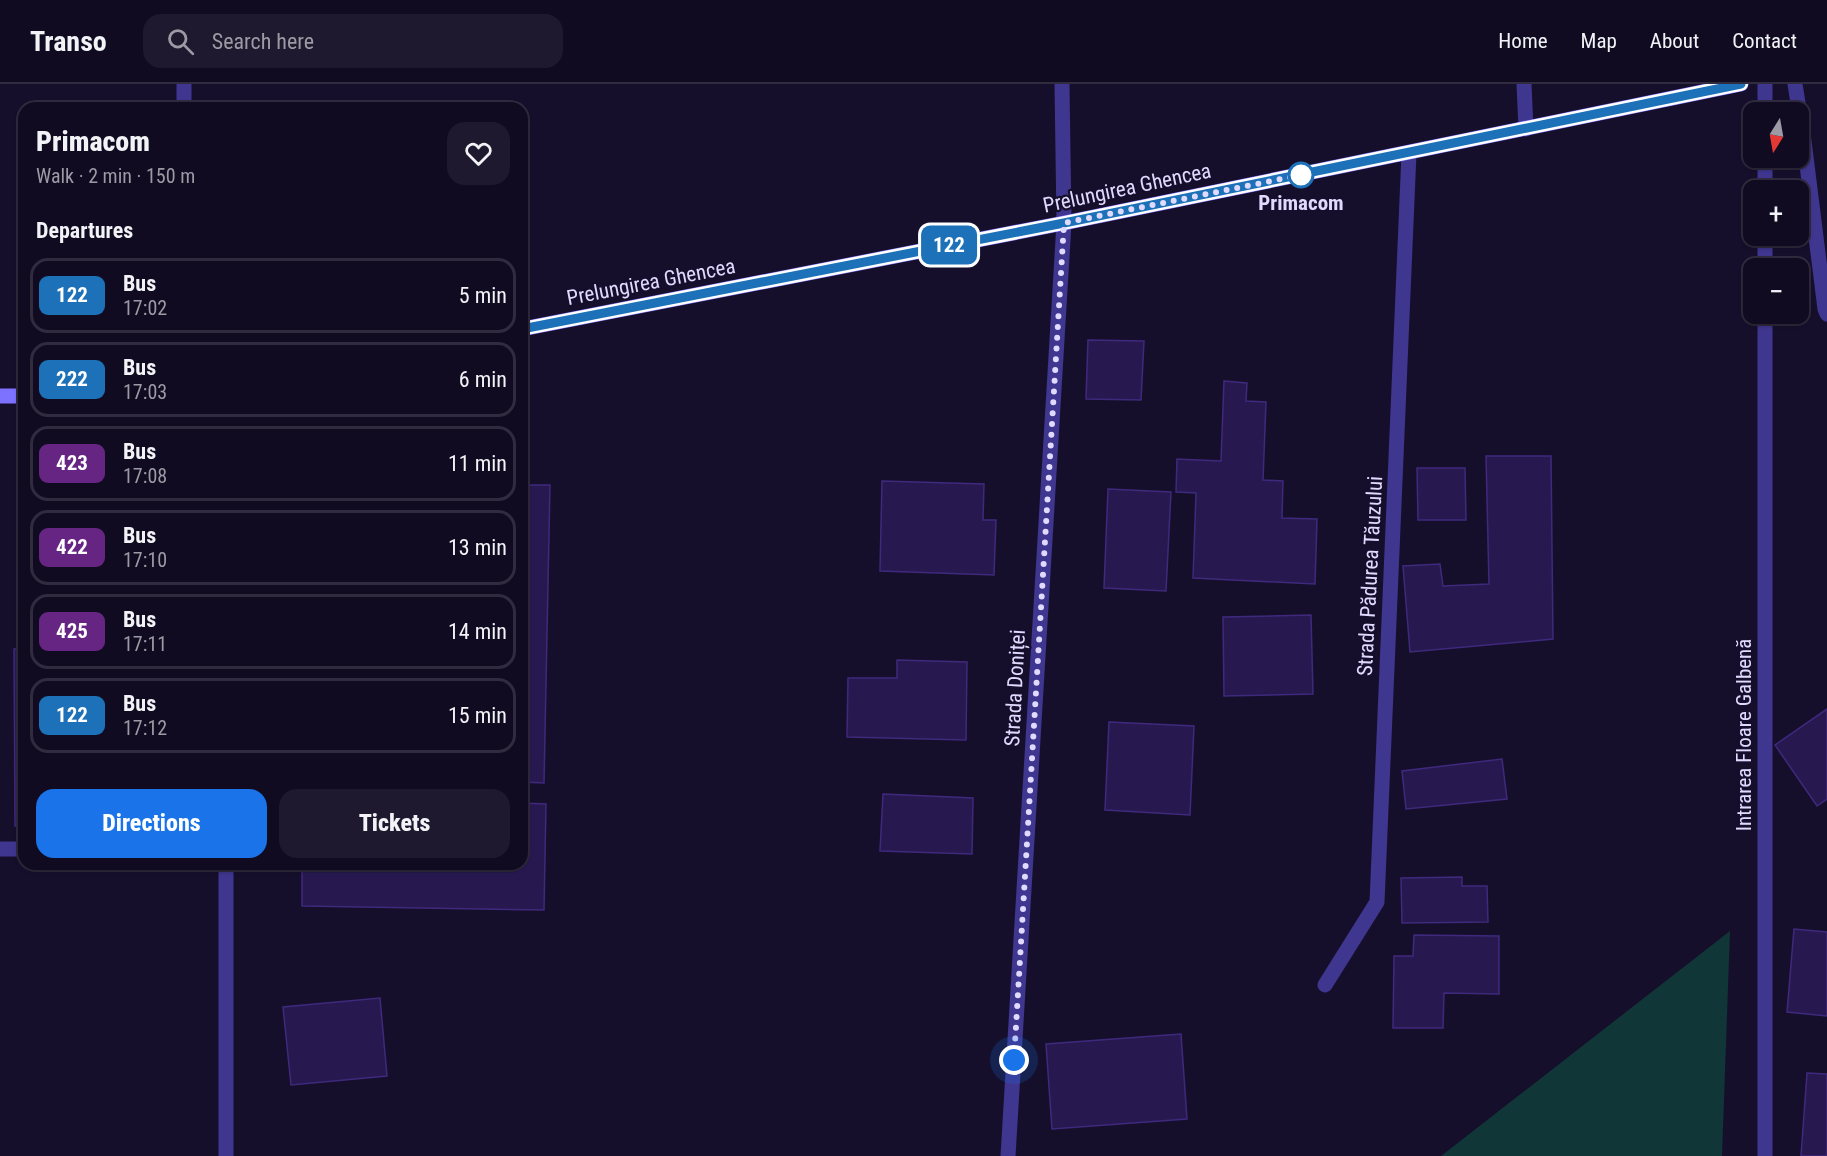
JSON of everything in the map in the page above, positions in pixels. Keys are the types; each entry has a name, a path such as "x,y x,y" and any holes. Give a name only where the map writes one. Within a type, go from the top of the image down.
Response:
{"main road":[{"name":"Prelungirea Ghencea","path":"528,328 1064,223 1740,84"},
{"path":"0,396 18,396"}],"street":[{"path":"184,84 184,102"},
{"name":"Strada Doniței","path":"1008,1156 1064,223 1062,84"},
{"path":"1524,84 1526,129"},
{"path":"1765,84 1765,102"},
{"path":"1795,84 1820,214 1827,314"},
{"name":"Strada Pădurea Tăuzului","path":"1325,985 1377,902 1409,153"},
{"name":"Intrarea Floare Galbenă","path":"1765,324 1765,1156"},
{"path":"0,849 18,849"},
{"path":"226,870 226,1156"}],"green space":[{"path":"1730,931 1722,1156 1441,1156"}],"building":[{"path":"1088,340 1144,341 1141,400 1086,399"},
{"path":"1224,381 1247,383 1246,401 1266,402 1263,480 1283,481 1282,518 1317,519 1315,584 1193,578 1196,493 1176,492 1177,459 1221,461"},
{"path":"1486,456 1551,456 1553,639 1410,652 1403,566 1440,564 1443,586 1489,584"},
{"path":"1417,468 1465,468 1466,520 1418,520"},
{"path":"882,481 984,484 983,520 996,520 994,575 880,571"},
{"path":"528,485 550,485 544,783 528,782"},
{"path":"1108,489 1171,492 1166,591 1104,588"},
{"path":"1311,615 1313,694 1224,696 1223,617"},
{"path":"14,649 18,649 18,826 15,826"},
{"path":"897,660 967,662 966,740 847,737 848,678 897,678"},
{"path":"1827,709 1827,799 1817,806 1775,745"},
{"path":"1109,722 1194,726 1190,815 1105,810"},
{"path":"1502,759 1507,799 1406,809 1402,771"},
{"path":"883,794 973,798 972,854 880,851"},
{"path":"528,803 546,804 544,910 302,906 302,870 528,870"},
{"path":"1462,877 1462,886 1487,886 1488,922 1402,923 1401,878"},
{"path":"1794,929 1827,932 1827,1016 1787,1012"},
{"path":"1414,935 1499,936 1499,994 1444,993 1443,1028 1393,1028 1394,956 1413,956"},
{"path":"380,998 387,1076 291,1085 283,1007"},
{"path":"1181,1034 1187,1119 1052,1129 1046,1044"},
{"path":"1807,1073 1827,1074 1827,1156 1801,1156"}],"bus line":[{"name":"122","path":"528,328 1064,223 1741,84"}],"place":[{"name":"Primacom","path":"1301,175"}],"route":[{"path":"1014,1060 1064,223 1301,175"}]}
